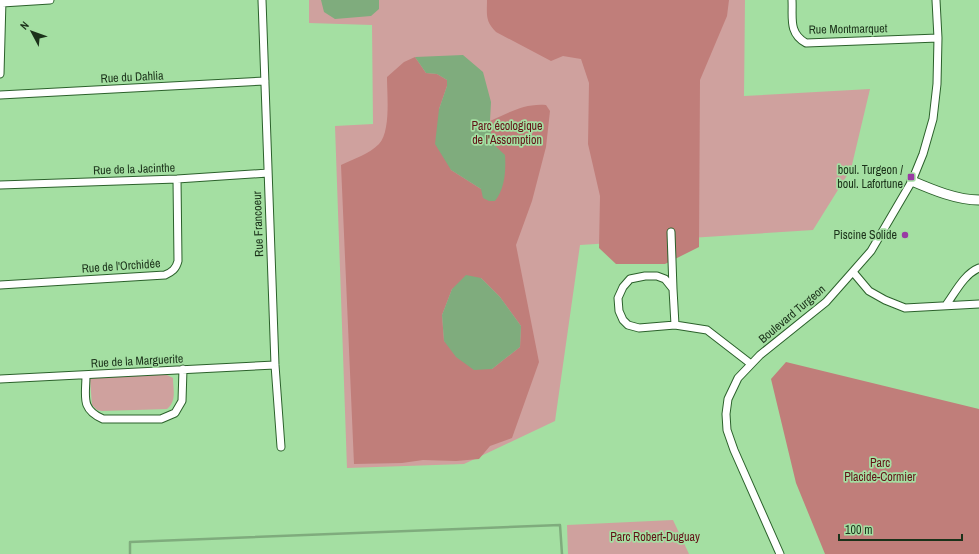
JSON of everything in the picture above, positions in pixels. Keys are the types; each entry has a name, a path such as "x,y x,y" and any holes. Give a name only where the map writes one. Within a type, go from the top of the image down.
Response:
{"street":[{"path":"0,74 2,1 50,0"},
{"name":"Rue Francoeur","path":"262,0 274,366 281,447"},
{"name":"Rue Montmarquet","path":"792,0 793,31 798,38 806,43 938,38"},
{"name":"Boulevard Turgeon","path":"780,554 734,450 727,430 726,414 728,399 738,378 751,364 760,355 826,302 871,251 912,182 923,154 933,119 937,84 938,38 936,0"},
{"name":"Rue du Dahlia","path":"0,95 265,81"},
{"name":"Rue de la Jacinthe","path":"0,185 177,179 268,173"},
{"name":"Rue de l'Orchidée","path":"0,285 165,275 172,272 177,267 178,261 177,179"},
{"path":"912,182 962,198 979,200"},
{"path":"671,232 675,325"},
{"path":"946,305 967,277 974,270 979,268"},
{"path":"853,272 869,291 885,300 905,308 979,304"},
{"path":"673,290 665,279 657,276 645,276 630,279 623,287 618,298 618,311 628,325 639,328 675,325 707,330 751,364"},
{"name":"Rue de la Marguerite","path":"0,379 183,369 274,366"},
{"path":"86,375 86,404 88,409 97,416 103,419 161,419 175,413 182,401 183,369"}],"green space":[{"name":"Parc écologique de l'Assomption","path":"309,0 745,0 744,96 870,89 851,169 813,230 580,245 555,421 464,464 347,468 335,126 373,124 372,25 309,23"},
{"path":"487,0 729,0 727,16 700,80 699,247 665,264 616,264 599,248 600,196 588,144 589,83 581,59 563,56 551,61 496,32 488,21"},
{"path":"415,57 426,73 437,74 447,80 447,86 439,109 451,170 481,189 504,155 492,143 490,121 524,107 546,105 550,111 546,147 532,201 516,245 539,362 512,438 490,446 479,459 456,461 423,460 402,463 354,464 341,165 371,151 383,138 388,112 387,77 404,62","holes":["481,278 500,297 521,326 520,347 492,369 444,341 442,315 452,289"]},
{"name":"Parc Placide-Cormier","path":"786,362 979,409 979,554 825,554 796,483 771,379"},
{"path":"165,374 173,378 174,391 172,402 167,409 102,411 97,410 92,405 90,379 94,377"},
{"name":"Parc Robert-Duguay","path":"673,520 689,554 568,554 567,525"}],"shaded area":[{"path":"321,0 379,0 379,9 371,16 335,19 324,12"},
{"path":"463,55 483,72 491,102 490,121 492,143 505,155 503,185 495,201 489,201 483,198 481,189 451,170 435,144 439,109 447,86 447,80 437,74 426,73 415,57"},
{"path":"466,275 481,278 500,297 521,326 520,347 492,369 474,370 456,357 444,341 442,315 452,289"}],"waterway":[{"path":"130,554 130,542 560,525 562,554"}],"place":[{"name":"boul. Turgeon / boul. Lafortune","path":"911,177"},
{"name":"Piscine Solide","path":"905,235"}]}
